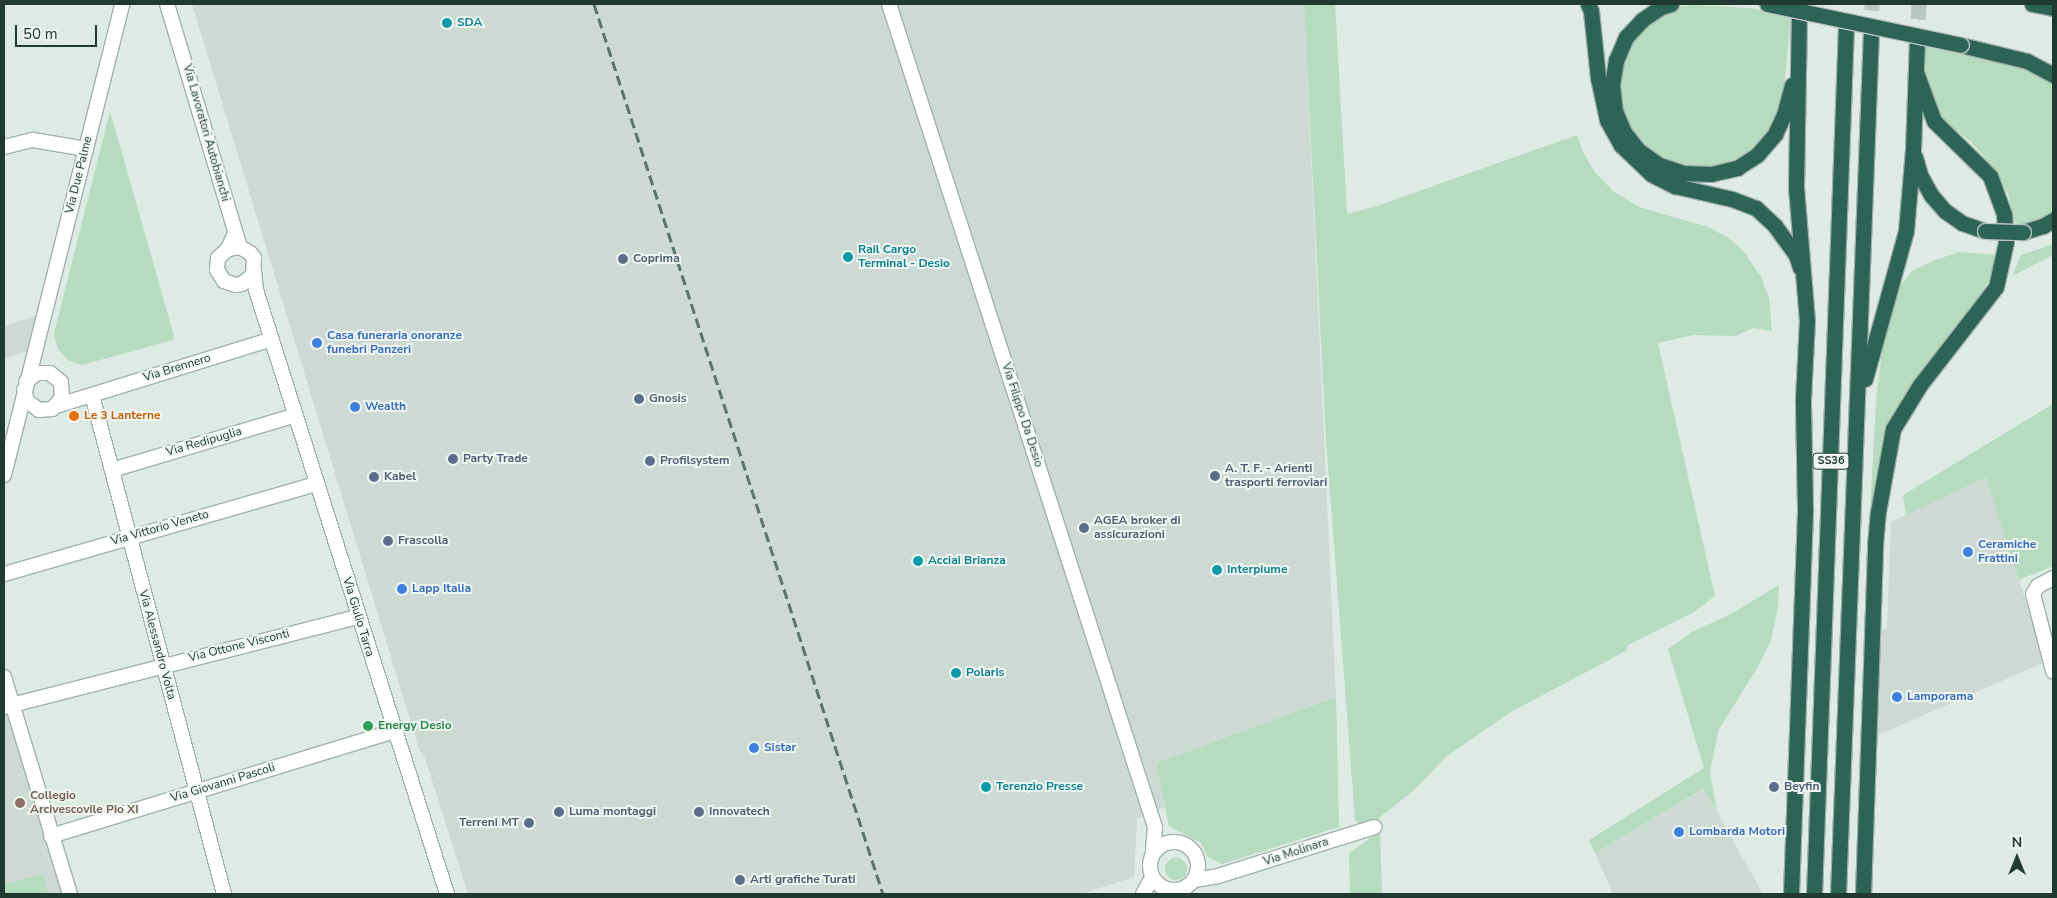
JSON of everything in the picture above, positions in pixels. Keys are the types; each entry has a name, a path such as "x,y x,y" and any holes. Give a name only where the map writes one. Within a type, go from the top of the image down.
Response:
{"highway":[{"path":"1588,4 1591,11 1598,78 1607,120 1621,144 1651,174 1675,186 1732,199 1756,208 1775,226 1796,255 1804,280"},
{"path":"1671,4 1661,6 1642,20 1626,37 1616,60 1612,84 1615,110 1624,132 1639,151 1659,164 1683,173 1711,174 1737,168 1757,155 1775,134 1784,116 1792,84 1798,41"},
{"path":"1767,4 2027,61 2053,75"},
{"path":"2032,4 2053,8"},
{"path":"1791,894 1805,508 1803,399 1807,321 1796,186 1799,18"},
{"name":"SS36","path":"1814,894 1846,28"},
{"name":"SS36","path":"1838,894 1871,33"},
{"path":"1857,405 1906,231 1913,150 1917,42"},
{"path":"1863,894 1876,529 1893,429 1920,385 1996,287 2006,242 2004,214 1990,176 1934,121 1916,72"},
{"path":"1913,150 1927,188 1945,211 1962,223 1985,231 2023,232 2043,226 2053,220"}],"street":[{"name":"Via Due Palme","path":"4,476 10,425 25,386 36,346 122,4"},
{"name":"Via Lavoratori Autobianchi","path":"167,4 235,233 234,248"},
{"name":"Via Filippo Da Desio","path":"889,4 1155,826 1154,851"},
{"path":"4,147 33,140 86,149"},
{"path":"253,280 236,285 224,281 217,270 218,258 234,248 250,253 254,258 253,280 272,338"},
{"name":"Via Brennero","path":"56,406 272,338"},
{"name":"Via Giulio Tarra","path":"272,338 316,484 447,894"},
{"name":"Via Due Palme","path":"36,346 38,362 44,372"},
{"path":"39,410 27,401 25,386 34,374 44,372 56,376 62,385 87,396"},
{"path":"10,425 39,410 49,410 56,406 62,398 62,385"},
{"name":"Via Alessandro Volta","path":"87,396 112,470 128,537 224,894"},
{"name":"Via Redipuglia","path":"112,470 296,415"},
{"name":"Via Vittorio Veneto","path":"4,574 316,484"},
{"path":"2053,578 2038,586 2034,594 2053,671"},
{"name":"Via Ottone Visconti","path":"8,706 358,616"},
{"path":"4,677 8,706 70,894"},
{"name":"Via Giovanni Pascoli","path":"52,836 394,731"},
{"path":"1155,826 1173,841"},
{"name":"Via Molinara","path":"1190,887 1218,876 1374,826"},
{"path":"1173,841 1181,842 1194,851 1198,866 1190,887 1168,892 1152,878 1149,860 1154,851 1162,844 1173,841"},
{"path":"1198,866 1218,876"},
{"path":"1143,894 1152,878"}],"shaded area":[{"path":"192,4 1304,4 1336,697 1156,763 1165,807 1137,819 1134,877 1081,894 468,894 425,758 419,749"},
{"path":"36,316 27,351 4,359 4,326"},
{"path":"1986,476 2045,662 1876,736 1879,630 1887,630 1891,522"},
{"name":"Collegio Arcivescovile Pio XI","path":"6,710 64,894 4,894 4,711"},
{"name":"Lombarda Motori","path":"1704,789 1763,894 1613,894 1595,853"}],"green space":[{"path":"1304,4 1335,4 1347,214 1380,205 1577,135 1583,152 1595,172 1613,191 1639,207 1708,227 1729,238 1745,253 1761,277 1769,298 1772,331 1753,328 1736,336 1693,335 1658,343 1715,596 1694,612 1628,645 1626,651 1511,712 1447,756 1414,790 1374,822 1359,824 1355,819 1326,440"},
{"path":"1679,6 1750,8 1791,16 1783,97 1770,129 1759,144 1744,155 1725,164 1700,167 1675,163 1651,151 1634,133 1625,116 1619,89 1621,67 1629,45 1640,30 1660,14"},
{"path":"1924,44 1999,56 2053,79 2053,212 2046,217 2016,226 2008,194 1992,166 1972,143 1944,120 1934,103 1926,78"},
{"path":"110,111 174,336 173,340 82,365 69,361 58,349 54,334"},
{"path":"2053,244 2053,255 2012,276 2021,255"},
{"path":"1959,252 1999,255 1995,272 1886,441 1870,513 1876,401 1883,342 1891,302 1899,287 1912,271 1935,260"},
{"path":"2053,404 2053,566 2019,580 1986,477 1906,515 1903,495"},
{"path":"1779,585 1778,607 1771,640 1756,670 1718,731 1710,773 1717,811 1703,789 1595,853 1589,840 1704,768 1668,649 1692,632 1729,615"},
{"path":"1336,697 1339,827 1222,864 1208,857 1201,843 1169,826 1156,763"},
{"path":"1380,831 1382,894 1350,894 1349,853"},
{"path":"1176,858 1184,861 1187,869 1184,877 1176,880 1168,877 1165,869 1168,861"},
{"path":"44,874 48,894 4,894 4,884"}],"tunnel":[{"path":"1846,27 1847,4"},
{"path":"1871,33 1872,4"},
{"path":"1917,42 1919,4"}],"railway":[{"path":"594,4 883,894"}],"place":[{"name":"SDA","path":"447,23"},
{"name":"Rail Cargo Terminal - Desio","path":"848,257"},
{"name":"Coprima","path":"623,259"},
{"name":"Casa funeraria onoranze funebri Panzeri","path":"317,343"},
{"name":"Gnosis","path":"639,399"},
{"name":"Wealth","path":"355,407"},
{"name":"Le 3 Lanterne","path":"74,416"},
{"name":"Party Trade","path":"453,459"},
{"name":"Profilsystem","path":"650,461"},
{"name":"A. T. F. - Arienti trasporti ferroviari","path":"1215,476"},
{"name":"Kabel","path":"374,477"},
{"name":"AGEA broker di assicurazioni","path":"1084,528"},
{"name":"Frascolla","path":"388,541"},
{"name":"Ceramiche Frattini","path":"1968,552"},
{"name":"Acciai Brianza","path":"918,561"},
{"name":"Interpiume","path":"1217,570"},
{"name":"Lapp Italia","path":"402,589"},
{"name":"Polaris","path":"956,673"},
{"name":"Lamporama","path":"1897,697"},
{"name":"Energy Desio","path":"368,726"},
{"name":"Sistar","path":"754,748"},
{"name":"Terenzio Presse","path":"986,787"},
{"name":"Beyfin","path":"1774,787"},
{"name":"Collegio Arcivescovile Pio XI","path":"20,803"},
{"name":"Luma montaggi","path":"559,812"},
{"name":"Innovatech","path":"699,812"},
{"name":"Terreni MT","path":"529,823"},
{"name":"Lombarda Motori","path":"1679,832"},
{"name":"Arti grafiche Turati","path":"740,880"}]}
